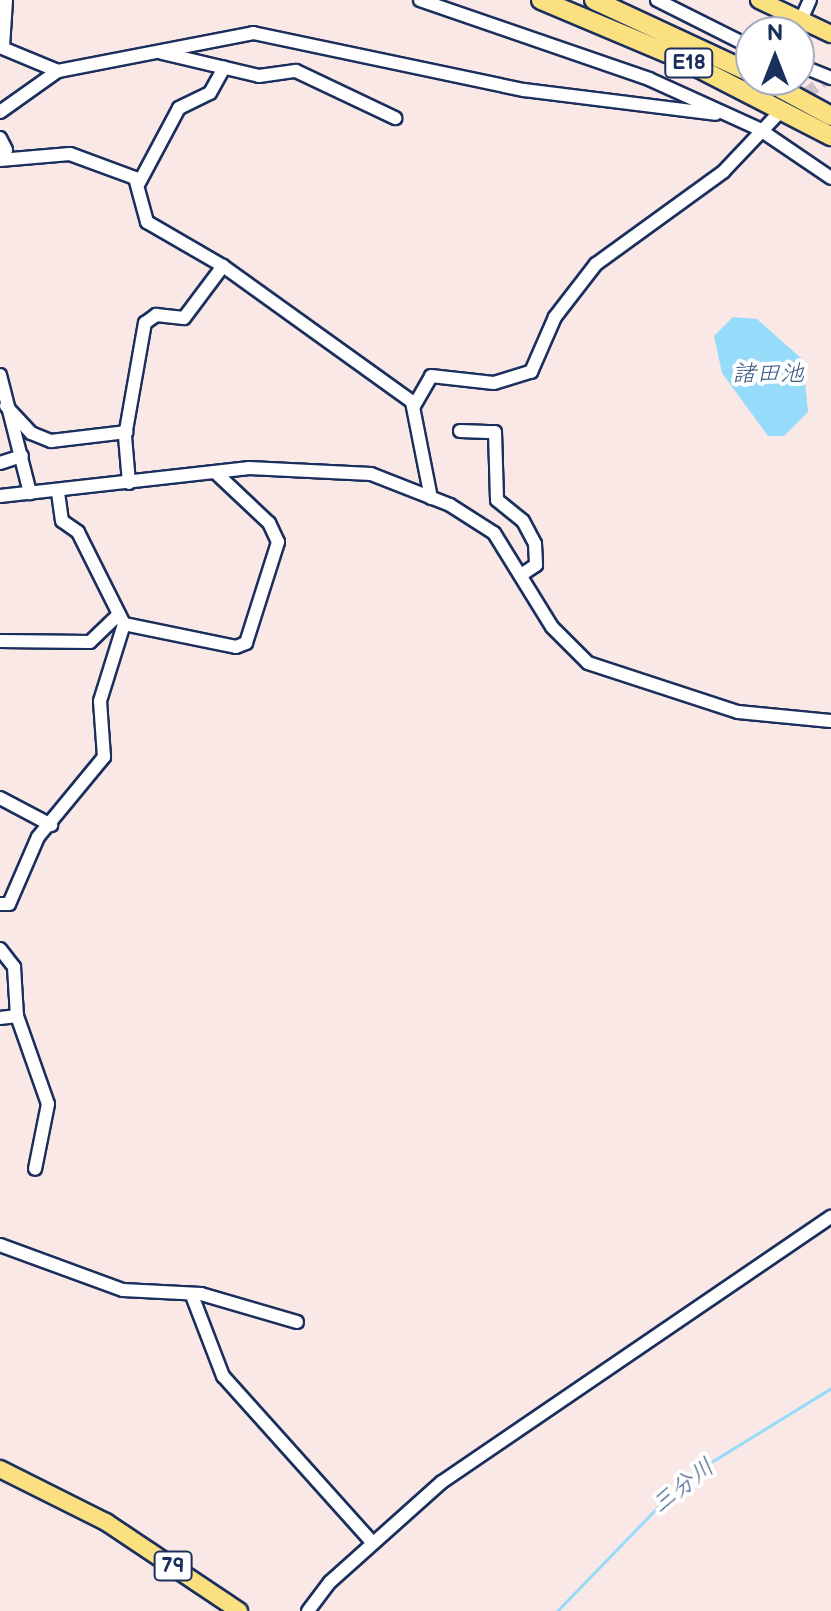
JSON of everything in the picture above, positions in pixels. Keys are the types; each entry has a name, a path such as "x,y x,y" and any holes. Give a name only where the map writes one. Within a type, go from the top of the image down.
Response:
{"highway":[{"name":"E18","path":"541,0 679,58 831,136"},
{"name":"E18","path":"594,0 735,66"},
{"path":"794,96 831,116"}],"main road":[{"path":"759,0 793,16"},
{"name":"79","path":"0,1469 106,1522 239,1611"}],"street":[{"path":"6,0 2,47 58,71"},
{"path":"420,0 649,79 716,114 759,129 831,178"},
{"path":"657,0 735,39"},
{"path":"0,112 58,71 162,53 227,37 281,35 524,90 716,114"},
{"path":"162,53 259,76 296,71 395,118"},
{"path":"139,183 179,108 210,93 224,68"},
{"path":"431,498 414,406 431,376 494,383 531,372 555,317 596,264 723,172 759,129 775,117"},
{"path":"0,138 6,150 0,154"},
{"path":"0,160 70,154 119,166 139,183 147,222 223,266 414,406"},
{"path":"129,483 126,432 145,323 156,315 184,318 223,266"},
{"path":"0,375 30,493"},
{"path":"6,406 31,433 51,441 126,432"},
{"path":"460,431 495,432 497,500 523,521 535,544 536,565 521,575"},
{"path":"0,463 22,456"},
{"path":"121,619 236,647 246,643 278,542 269,523 216,473"},
{"path":"0,496 216,473 371,474 431,498 494,533 564,644 615,677 738,712 831,721"},
{"path":"0,904 9,904 20,871 104,757 100,701 121,619 78,532 62,521 58,491"},
{"path":"0,641 90,642 121,619"},
{"path":"0,798 51,825"},
{"path":"0,949 14,967 17,1016 48,1104 35,1169"},
{"path":"0,1018 17,1016"},
{"path":"308,1611 373,1543 442,1482 831,1217"},
{"path":"0,1245 123,1290 255,1306 297,1322"},
{"path":"193,1298 223,1376 293,1445 373,1543"}],"water":[{"name":"諸田池","path":"733,317 757,319 803,360 808,412 784,436 768,436 722,373 714,336"}],"waterway":[{"name":"三分川","path":"557,1611 687,1477 831,1388"}],"tunnel":[{"path":"777,115 829,77"}]}
